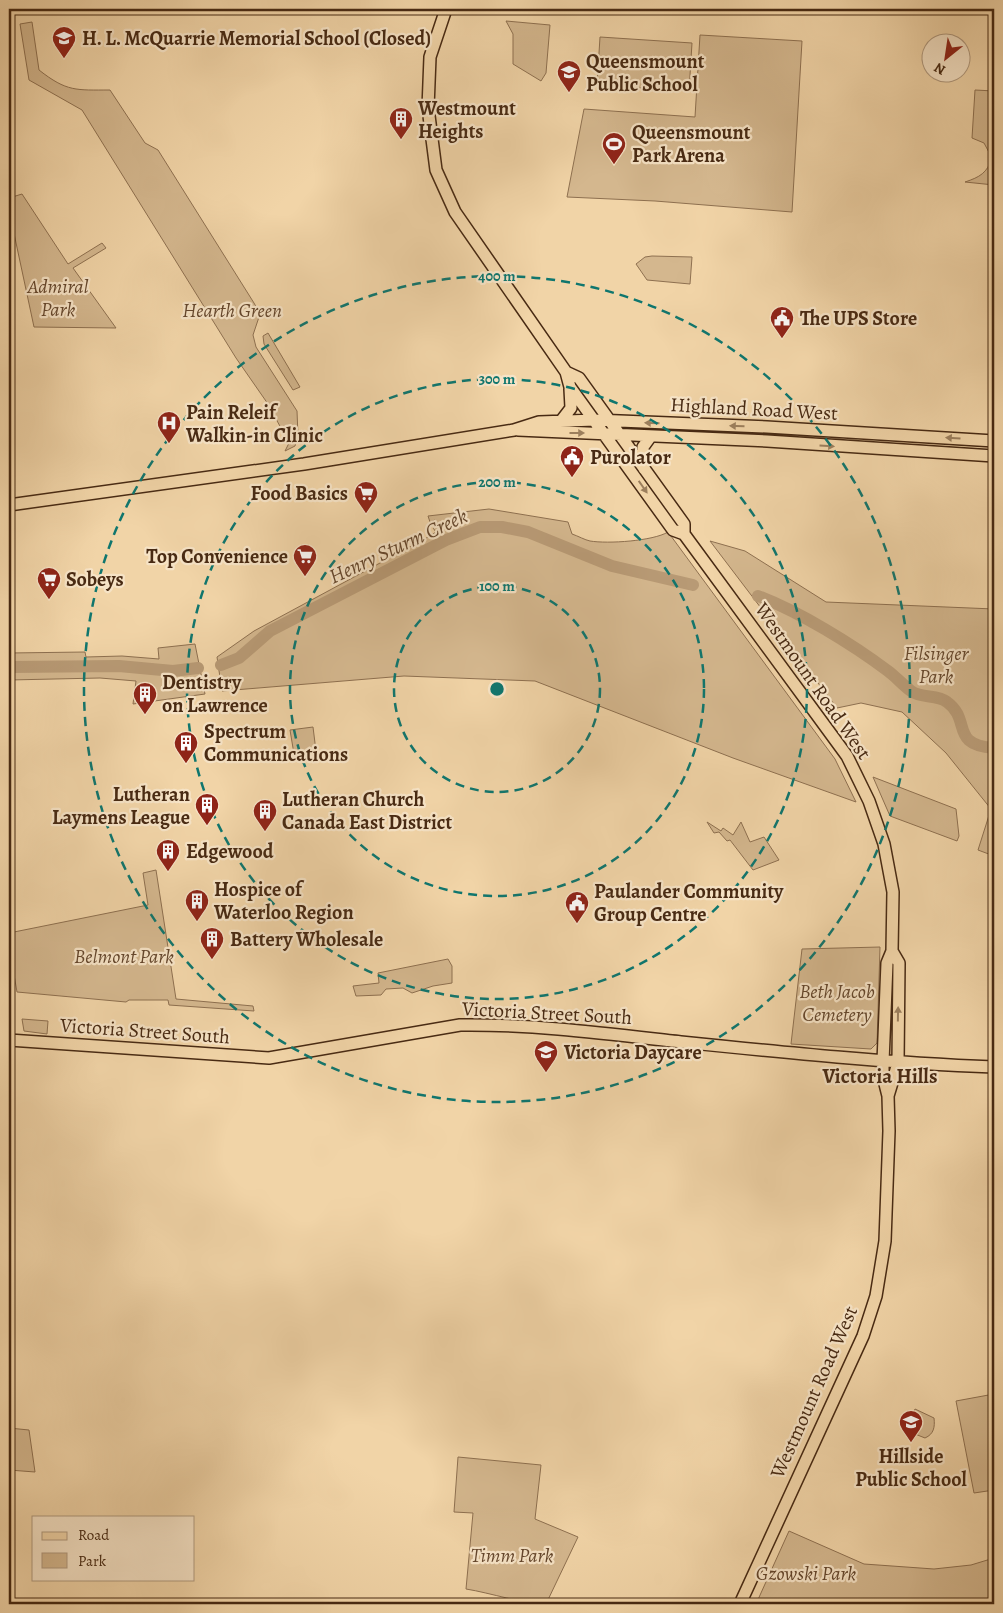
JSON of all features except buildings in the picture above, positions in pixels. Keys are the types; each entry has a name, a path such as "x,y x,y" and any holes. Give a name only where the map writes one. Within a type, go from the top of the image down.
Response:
{"main road":[{"name":"Westmount Road West","path":"446,9 430,57 428,108 436,170 455,212 566,372 570,387 673,530 684,534 847,756 869,801 884,844 893,892 892,951 886,963 883,1062 883,1076 888,1096 885,1241 876,1296 863,1336 740,1604"},
{"name":"Westmount Road West","path":"566,372 579,378 618,435 684,524 684,534"},
{"path":"561,421 571,408 570,387"},
{"name":"Highland Road West","path":"9,504 304,464 514,430 539,422 595,420 994,441"},
{"name":"Highland Road West","path":"514,430 542,433 604,433 994,456"},
{"path":"645,470 643,447 651,436"},
{"name":"Westmount Road West","path":"888,1096 898,1063 899,963 892,951"},
{"name":"Victoria Street South","path":"9,1040 170,1053 268,1058 460,1025 485,1024 603,1033 883,1062 994,1067"}],"green space":[{"path":"506,21 550,25 546,73 541,81 513,64 513,34"},
{"name":"Hearth Green","path":"32,22 39,70 57,82 72,88 110,90 145,143 158,150 254,303 260,314 253,335 256,347 297,411 298,436 295,446 285,451 289,443 268,404 236,358 82,110 29,80 20,24"},
{"path":"700,35 802,41 792,212 655,201 567,197 584,109 695,117"},
{"path":"600,37 692,43 689,91 597,85"},
{"path":"975,90 994,91 994,185 965,182 982,174 992,158 984,143 972,138"},
{"name":"Admiral Park","path":"22,194 68,264 102,243 106,248 73,268 116,328 34,327 9,210 9,198"},
{"path":"645,257 692,257 690,284 647,280 636,264"},
{"path":"268,333 300,387 293,390 264,344 263,336"},
{"path":"489,509 568,522 572,534 590,541 630,541 652,538 668,532 835,759 856,802 733,758 535,681 404,676 222,691 217,657 254,631 430,536 436,532 433,528 438,524 435,520 430,522 428,516"},
{"name":"Filsinger Park","path":"710,541 745,551 826,602 994,609 994,856 978,850 991,809 946,753 902,712 861,703 837,708"},
{"path":"195,644 205,694 133,704 136,681 100,678 9,680 9,653 85,652 86,657 122,656 159,659 158,648"},
{"path":"313,727 316,751 294,754 290,730"},
{"path":"873,777 956,809 959,836 957,841 890,816"},
{"path":"707,822 721,831 723,828 733,835 741,822 750,842 764,837 779,860 753,870 730,840 727,841 719,832 714,833"},
{"name":"Belmont Park","path":"156,870 176,999 253,1006 254,1011 169,1005 168,1000 129,1000 126,1002 17,992 9,946 9,933 148,905 143,873"},
{"name":"Beth Jacob Cemetery","path":"880,947 877,1043 871,1049 791,1044 802,949"},
{"path":"448,959 452,966 452,983 433,986 412,993 403,988 386,989 381,995 356,996 353,986 379,983 378,973"},
{"path":"22,1019 48,1021 47,1034 24,1031"},
{"path":"994,1394 994,1490 974,1493 956,1401"},
{"path":"915,1409 934,1418 933,1430 925,1438 910,1432 908,1426"},
{"path":"9,1428 29,1430 35,1472 9,1470"},
{"name":"Timm Park","path":"458,1457 541,1465 535,1519 578,1537 546,1604 537,1604 466,1589 473,1513 454,1512"},
{"name":"Gzowski Park","path":"789,1531 864,1564 934,1569 971,1565 994,1558 994,1604 756,1604"}],"waterway":[{"name":"Henry Sturm Creek","path":"221,665 239,658 270,631 446,540 480,527 502,527 528,532 612,566 693,585"},
{"name":"Henry Sturm Creek","path":"758,596 791,611 842,640 888,671 915,693 939,698 947,702 959,716 963,731 971,742 980,746 994,748"},
{"name":"Henry Sturm Creek","path":"9,667 119,666 173,671 198,668"}],"place":[{"name":"H. L. McQuarrie Memorial School (Closed)","path":"64,59"},
{"name":"Queensmount Public School","path":"569,93"},
{"name":"Westmount Heights","path":"401,140"},
{"name":"Queensmount Park Arena","path":"614,165"},
{"name":"The UPS Store","path":"782,339"},
{"name":"Pain Releif Walkin-in Clinic","path":"169,444"},
{"name":"Purolator","path":"572,478"},
{"name":"Food Basics","path":"366,514"},
{"name":"Top Convenience","path":"305,577"},
{"name":"Sobeys","path":"49,600"},
{"name":"Dentistry on Lawrence","path":"145,715"},
{"name":"Spectrum Communications","path":"186,764"},
{"name":"Lutheran Laymens League","path":"207,826"},
{"name":"Lutheran Church Canada East District","path":"265,832"},
{"name":"Edgewood","path":"168,872"},
{"name":"Hospice of Waterloo Region","path":"197,922"},
{"name":"Paulander Community Group Centre","path":"577,924"},
{"name":"Battery Wholesale","path":"212,960"},
{"name":"Victoria Daycare","path":"546,1073"},
{"name":"Hillside Public School","path":"911,1443"}],"district":[{"name":"Victoria Hills","path":"880,1076"}]}
